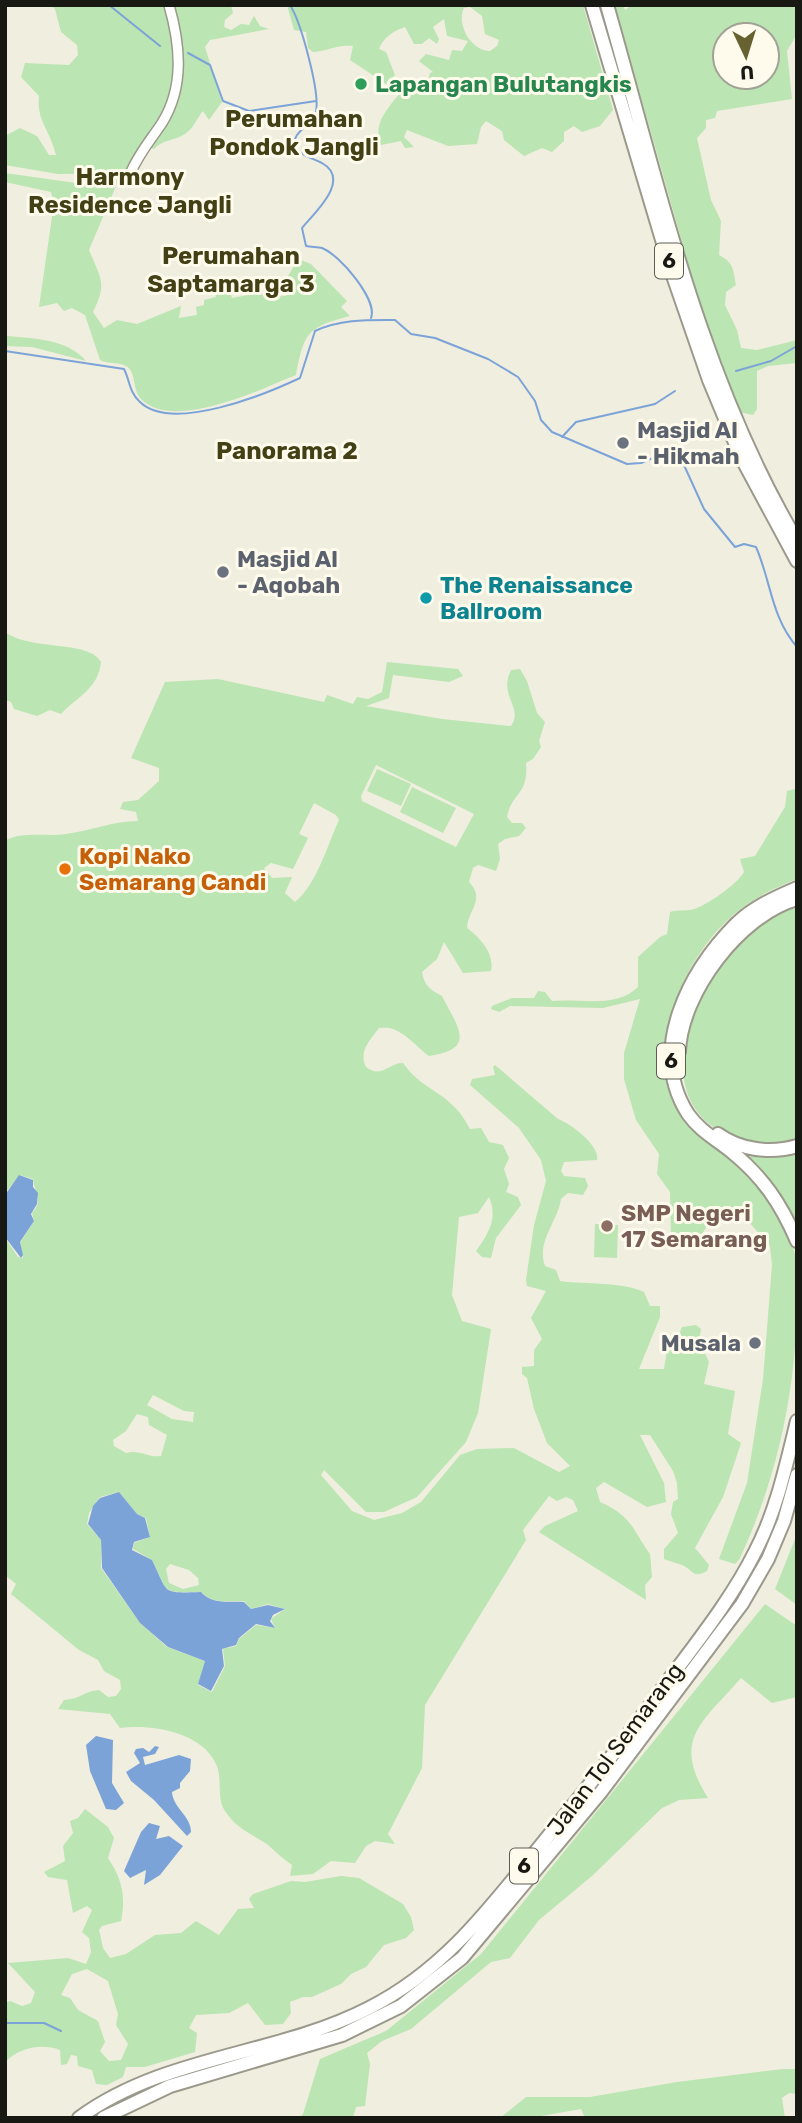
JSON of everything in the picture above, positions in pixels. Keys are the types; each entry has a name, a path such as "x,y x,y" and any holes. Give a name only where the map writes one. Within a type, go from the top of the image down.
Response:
{"highway":[{"name":"6","path":"593,5 671,270 709,380 741,457 797,561"},
{"name":"6","path":"607,5 682,267 719,376 751,454 797,541"},
{"name":"6","path":"797,888 777,896 738,922 711,953 682,1004 671,1046 671,1070 683,1105 693,1121 765,1182 779,1203 797,1241"},
{"name":"6","path":"797,899 761,917 740,932 726,948 694,998 679,1044 679,1066 685,1092 705,1124 723,1138 752,1149 771,1150 797,1146"},
{"name":"Jalan Tol Semarang","path":"79,2118 112,2096 149,2079 343,2021 415,1982 449,1952 482,1917 601,1772 733,1591 770,1520 797,1421"},
{"name":"Jalan Tol Semarang","path":"103,2118 170,2086 342,2035 401,2006 447,1973 490,1928 601,1792 742,1604 768,1559 784,1521 797,1475"}],"street":[{"path":"130,174 141,149 162,122 176,86 179,44 169,5"}],"green space":[{"path":"50,5 231,5 233,13 225,20 224,27 231,30 241,24 249,25 254,16 260,26 269,29 210,40 205,47 222,102 209,120 203,111 185,134 161,143 154,149 146,146 132,173 58,174 5,165 5,136 20,128 37,136 49,155 56,155 42,119 39,96 21,77 25,63 69,65 78,55 77,45 61,32 55,9"},
{"path":"287,5 583,5 613,110 600,126 582,132 574,126 564,132 564,141 552,152 542,148 524,156 504,140 502,131 486,121 481,127 477,144 448,146 407,130 404,137 414,147 405,148 401,141 381,145 380,123 401,92 426,91 430,73 433,72 419,61 426,54 449,60 452,50 462,51 468,41 447,36 444,19 433,27 439,39 437,44 429,38 422,44 414,44 405,27 396,31 386,38 379,49 386,52 395,75 386,84 350,60 353,46 313,52 308,48 306,32 294,30","holes":["470,7 482,16 485,34 499,40 497,46 490,51 471,42 462,21 464,8"]},
{"path":"615,5 623,5 625,10 632,5 797,5 797,34 787,51 792,99 717,111 715,118 706,120 706,128 697,138 711,200 721,221 719,255 730,264 734,275 736,285 726,292 725,305 737,330 741,348 757,350 797,340 797,363 768,366 757,371 757,409 753,415 739,412 702,313"},
{"path":"5,173 76,183 119,179 89,250 101,280 98,302 93,312 104,328 117,320 137,324 181,306 179,318 197,315 196,307 204,305 204,300 216,297 212,285 227,281 232,298 253,294 286,296 288,276 298,259 311,264 347,301 341,307 350,316 325,324 310,334 302,349 296,375 218,405 195,410 156,408 138,395 129,369 100,360 85,315 72,308 64,311 57,303 39,307 54,203 51,192 5,182"},
{"path":"5,336 60,344 70,348 86,361 32,347 5,346"},
{"path":"5,632 29,642 72,648 95,655 101,662 96,679 92,686 61,714 50,710 37,716 14,709 11,702 5,700"},
{"path":"387,662 458,669 463,676 449,682 393,675 389,698 366,706 442,719 511,726 515,713 507,687 508,679 511,670 520,669 527,681 537,713 545,722 539,741 541,747 533,759 526,763 525,782 507,817 512,823 522,823 526,828 519,836 505,839 498,844 500,859 496,871 478,865 473,868 469,882 474,888 476,899 467,928 488,952 491,971 463,973 444,942 437,959 422,972 432,990 442,996 460,1034 459,1042 444,1053 429,1056 399,1032 379,1028 366,1046 363,1056 366,1067 376,1071 403,1063 420,1081 446,1099 463,1116 470,1129 481,1128 489,1142 503,1145 509,1158 504,1169 509,1184 506,1192 518,1197 521,1205 496,1238 491,1258 482,1257 476,1251 491,1225 493,1212 489,1197 478,1213 459,1217 452,1295 462,1321 491,1329 478,1413 466,1442 417,1497 384,1512 366,1512 324,1470 321,1475 352,1511 374,1520 402,1513 421,1502 460,1455 477,1449 514,1448 559,1472 570,1466 547,1443 534,1409 527,1378 522,1374 522,1367 534,1366 534,1350 542,1339 531,1318 546,1291 527,1286 526,1280 534,1225 546,1181 541,1160 519,1128 470,1085 472,1079 495,1075 495,1065 558,1119 584,1136 597,1154 597,1160 564,1162 561,1171 564,1176 585,1178 588,1186 583,1195 568,1193 561,1199 543,1248 545,1266 556,1270 560,1281 634,1289 644,1292 650,1306 660,1306 660,1317 639,1369 664,1369 669,1338 677,1340 682,1327 696,1325 701,1329 699,1341 709,1362 704,1384 735,1391 728,1434 741,1443 723,1497 695,1548 709,1565 707,1571 702,1573 696,1574 682,1565 664,1559 664,1549 678,1533 671,1514 673,1502 678,1499 677,1483 673,1471 650,1435 640,1435 664,1483 666,1502 647,1507 604,1482 596,1488 600,1502 625,1518 650,1554 652,1577 645,1585 646,1600 539,1532 545,1526 578,1511 573,1500 566,1497 557,1501 549,1496 523,1530 526,1540 425,1705 422,1768 388,1834 395,1844 375,1841 366,1846 355,1863 331,1861 313,1874 290,1876 292,1865 239,1826 225,1811 216,1764 199,1744 174,1732 160,1729 120,1728 110,1714 58,1709 64,1700 94,1691 99,1690 108,1697 116,1696 121,1689 120,1680 104,1671 98,1660 79,1650 11,1594 16,1584 5,1575 5,1238 18,1257 23,1258 20,1243 34,1221 32,1213 38,1200 33,1179 20,1175 5,1193 5,841 19,836 59,835 138,821 136,812 120,809 123,802 138,800 159,781 159,768 131,758 165,682 218,679 324,702 327,695 353,704 357,697 368,699 382,692","holes":["376,765 474,814 456,847 362,801 361,796","314,803 336,815 339,820 321,864 295,902 285,893 292,877 272,878 264,868 271,863 293,869 308,838 299,834","153,1395 184,1411 194,1412 193,1422 172,1419 147,1405","137,1414 148,1417 149,1425 167,1435 161,1456 126,1453 114,1446 113,1440 126,1431","119,1492 137,1514 146,1518 150,1537 134,1543 133,1549 152,1560 168,1590 201,1592 221,1601 244,1601 251,1609 268,1604 285,1609 271,1619 275,1628 256,1625 239,1639 236,1646 223,1649 225,1666 212,1692 198,1685 205,1661 167,1647 140,1623 101,1568 101,1540 87,1524 89,1513 100,1497","170,1564 189,1570 198,1578 199,1585 183,1589 169,1583 166,1569"]},
{"path":"377,769 411,784 401,806 367,791"},
{"path":"797,785 797,879 747,904 714,935 682,984 672,1011 667,1039 666,1067 672,1094 685,1119 700,1136 739,1166 767,1197 782,1220 796,1259 796,1332 789,1399 764,1498 735,1564 719,1559 747,1483 763,1379 772,1265 770,1246 742,1214 729,1211 712,1217 698,1241 671,1238 670,1192 657,1174 659,1154 636,1120 624,1079 624,1053 640,999 603,1008 510,1006 499,1012 491,1009 492,1006 512,998 534,998 538,991 545,992 552,1001 609,1000 629,994 638,987 638,957 667,934 670,912 697,908 735,882 744,872 740,859 755,856 785,807 787,791 795,789"},
{"path":"412,787 456,808 443,833 400,812"},
{"path":"797,903 797,1142 773,1146 758,1145 734,1138 708,1123 691,1102 684,1079 684,1052 689,1025 700,999 728,952 760,923"},
{"path":"729,1147 774,1156 797,1152 797,1230"},
{"path":"595,1224 618,1225 617,1258 594,1257"},
{"path":"797,1534 797,1605 775,1589"},
{"path":"765,1604 797,1626 797,1697 772,1703 741,1678 714,1707 696,1733 692,1746 692,1761 697,1778 708,1798 679,1800 662,1808 592,1876 539,1920 510,1958 491,1962 411,2029 382,2041 367,2053 370,2064 365,2106 356,2107 353,2118 299,2118 303,2114 320,2059 386,2031 481,1954"},
{"path":"85,1809 108,1827 114,1838 108,1858 122,1888 121,1921 102,1926 99,1930 103,1948 110,1958 126,1954 155,1935 181,1933 196,1921 219,1935 238,1909 254,1908 249,1899 253,1894 291,1881 305,1882 341,1876 359,1878 403,1904 411,1917 414,1930 406,1938 384,1945 366,1967 351,1974 341,1984 312,1997 290,2002 291,2013 283,2024 265,2025 248,2003 229,2013 196,2015 189,2028 197,2033 195,2052 145,2067 126,2067 123,2077 107,2085 96,2084 92,2070 78,2066 77,2056 71,2055 67,2064 61,2065 60,2050 53,2048 24,2050 5,2062 5,2003 10,2001 22,2006 31,2003 35,1992 8,1963 68,1958 86,1964 91,1952 89,1938 82,1932 92,1910 87,1906 73,1913 67,1880 48,1877 44,1872 65,1861 63,1846 73,1833 70,1821 78,1818","holes":["87,1969 108,1981 118,2014 116,2025 128,2044 121,2060 109,2061 100,2051 105,2042 98,2021 78,2010 70,1998 61,1995 72,1974"]},
{"path":"797,2069 797,2094 789,2093 782,2098 785,2118 585,2118 581,2109 530,2118 500,2118 526,2097 590,2097 677,2082"}],"water":[{"path":"19,1175 33,1180 33,1187 38,1193 37,1204 31,1214 34,1221 20,1242 23,1255 21,1258 5,1237 5,1195"},
{"path":"119,1492 137,1514 145,1518 150,1537 134,1542 132,1550 152,1560 168,1590 201,1592 215,1601 244,1602 251,1609 268,1605 285,1609 273,1615 270,1621 275,1628 256,1624 239,1638 236,1645 222,1649 224,1666 211,1691 198,1684 205,1661 168,1647 140,1623 102,1568 101,1540 88,1524 93,1506 100,1498"},
{"path":"96,1736 113,1740 112,1783 124,1803 116,1810 106,1809 90,1771 86,1745"},
{"path":"155,1746 159,1747 155,1754 143,1757 145,1765 179,1755 191,1759 190,1771 180,1783 180,1788 172,1792 175,1803 190,1826 191,1832 187,1836 154,1800 131,1781 126,1772 140,1763 134,1753 136,1749 143,1748 149,1752"},
{"path":"149,1823 160,1826 156,1839 169,1836 183,1846 160,1875 144,1885 146,1870 130,1878 124,1871 141,1832"}],"waterway":[{"path":"109,5 160,46"},
{"path":"290,5 309,57 316,102 314,116 296,136 293,146 322,163 330,170 333,178 328,196 302,228 306,246 330,252 347,268 369,300 371,318"},
{"path":"188,53 210,65 223,101 249,111 316,101"},
{"path":"5,351 124,369 140,402 155,411 174,414 219,408 300,378 315,331 345,322 395,320 411,334 435,338 488,359 518,377 535,401 541,420 552,432 627,464 641,463 667,452 674,454 683,463 704,509 735,547 744,544 756,547 782,624 797,647"},
{"path":"736,371 771,361 797,346"},
{"path":"562,437 576,422 655,404 675,391"},
{"path":"5,2023 44,2023 61,2031"}],"place":[{"name":"Lapangan Bulutangkis","path":"361,84"},
{"name":"Masjid Al - Hikmah","path":"623,443"},
{"name":"Masjid Al - Aqobah","path":"223,572"},
{"name":"The Renaissance Ballroom","path":"426,598"},
{"name":"Kopi Nako Semarang Candi","path":"65,869"},
{"name":"SMP Negeri 17 Semarang","path":"607,1226"},
{"name":"Musala","path":"755,1343"}],"district":[{"name":"Perumahan Pondok Jangli","path":"294,133"},
{"name":"Harmony Residence Jangli","path":"130,191"},
{"name":"Perumahan Saptamarga 3","path":"231,270"},
{"name":"Panorama 2","path":"287,451"}]}
